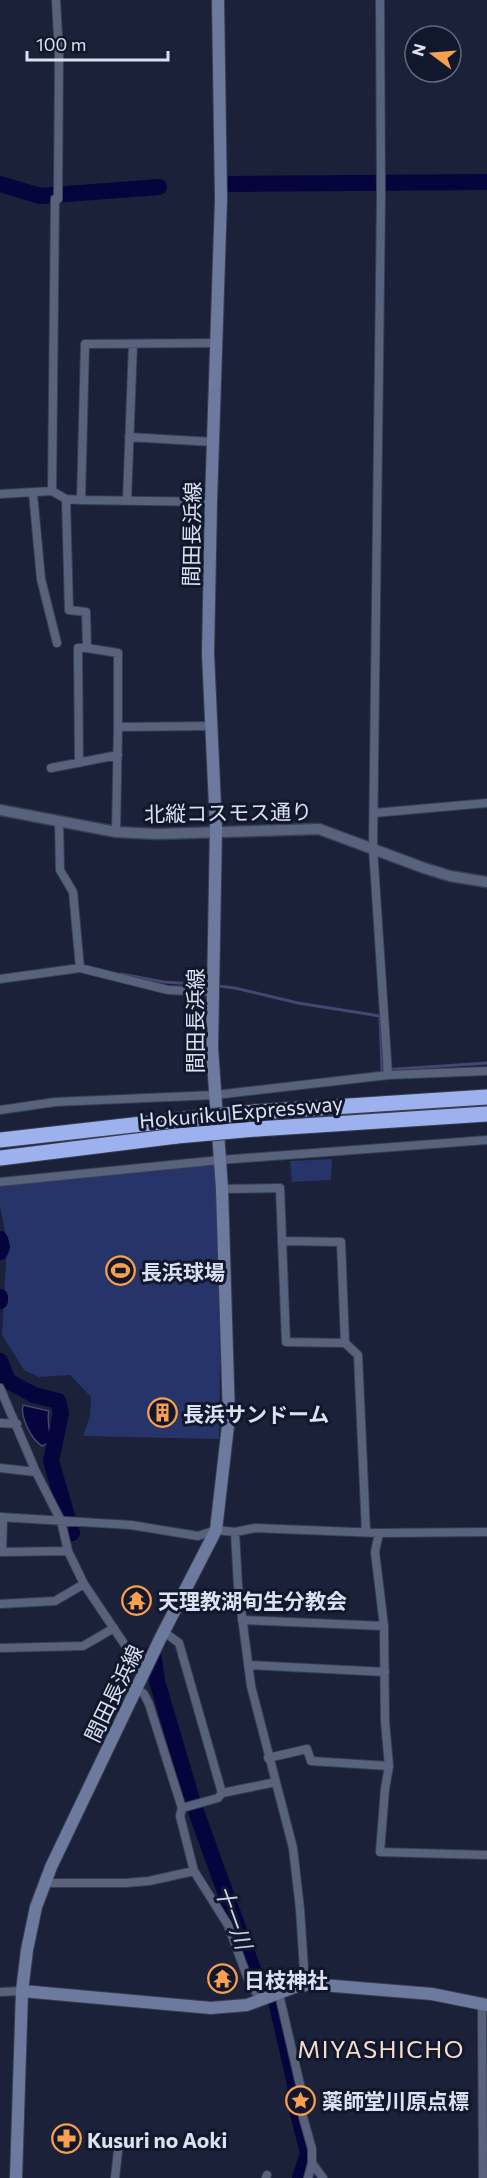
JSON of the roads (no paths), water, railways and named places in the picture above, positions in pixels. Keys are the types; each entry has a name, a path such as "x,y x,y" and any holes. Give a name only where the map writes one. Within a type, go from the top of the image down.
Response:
{"highway":[{"name":"Hokuriku Expressway","path":"0,1140 256,1112 487,1097"},
{"name":"Hokuriku Expressway","path":"0,1158 177,1136 487,1114"}],"main road":[{"name":"間田長浜線","path":"16,2178 22,1991 27,1950 36,1907 44,1883 137,1689 143,1670 216,1530 229,1417 222,1189 212,1048 216,831 208,653 221,179 218,0"},
{"path":"22,1991 211,2008 247,2006 305,1984 432,1994 485,2005"}],"street":[{"path":"52,491 59,54 56,0"},
{"path":"380,0 381,192 373,848 388,1075"},
{"path":"81,500 86,344 216,343"},
{"path":"127,500 133,344"},
{"path":"129,437 213,442"},
{"path":"0,494 52,491 66,499 211,502"},
{"path":"33,493 41,579 57,643"},
{"path":"66,499 69,610 86,612 87,648"},
{"path":"79,763 78,648 118,653 116,832"},
{"path":"118,727 212,726"},
{"path":"51,768 118,756"},
{"path":"374,813 487,803"},
{"name":"北縦コスモス通り","path":"0,810 116,832 157,834 319,829 450,876 487,882"},
{"path":"59,821 60,870 73,892 80,968"},
{"path":"0,979 80,968 168,990 213,992"},
{"path":"0,1110 55,1102 215,1095 388,1075 487,1071"},
{"path":"0,1182 220,1160 487,1140"},
{"path":"222,1189 280,1188 286,1342 345,1343 358,1355 366,1532"},
{"path":"283,1241 341,1242 345,1343"},
{"path":"0,1388 36,1472 61,1521 68,1551 84,1584 143,1670"},
{"path":"0,1423 16,1424"},
{"path":"0,1468 36,1472"},
{"path":"68,1551 2,1552 1,1517 131,1525 198,1536 216,1530 235,1532 255,1528 379,1533 487,1532"},
{"path":"235,1532 238,1586 251,1686 293,1848 305,1984"},
{"path":"379,1533 375,1552 384,1626 385,1721 389,1766 384,1789 380,1852 487,1855"},
{"path":"0,1604 55,1601 84,1584"},
{"path":"242,1620 384,1626"},
{"path":"0,1648 83,1646 114,1628"},
{"path":"162,1635 179,1643 222,1793"},
{"path":"248,1665 385,1672"},
{"path":"137,1689 144,1694 149,1704 182,1808 180,1816 194,1871 228,1925 248,1979 272,1997 301,2089 303,2117 312,2149 312,2163 308,2178"},
{"path":"268,1758 308,1749 311,1761 389,1766"},
{"path":"182,1808 218,1798 222,1793 276,1782"},
{"path":"44,1883 149,1881 194,1871"},
{"path":"0,1992 22,1991"},
{"path":"483,2178 485,2005"},
{"path":"115,2178 118,2151"},
{"path":"312,2163 323,2178"}],"waterway":[{"path":"230,184 487,182"},
{"path":"0,184 40,196 159,187"},
{"path":"121,974 164,982 208,985"},
{"path":"218,986 298,1003 380,1016 382,1070 487,1063"},
{"name":"十一川","path":"0,1239 2,1247 0,1252"},
{"name":"十一川","path":"0,1361 8,1381 34,1395 58,1401 61,1413 51,1461 72,1533"},
{"name":"十一川","path":"153,1653 157,1681 193,1803 254,1972 276,2001 295,2084 295,2101 308,2153 300,2178"}],"place":[{"name":"長浜球場","path":"120,1271"},
{"name":"長浜サンドーム","path":"162,1413"},
{"name":"天理教湖旬生分教会","path":"137,1600"},
{"name":"日枝神社","path":"223,1979"},
{"name":"薬師堂川原点標","path":"301,2100"},
{"name":"Kusuri no Aoki","path":"66,2139"}],"district":[{"name":"MIYASHICHO","path":"381,2048"}]}
